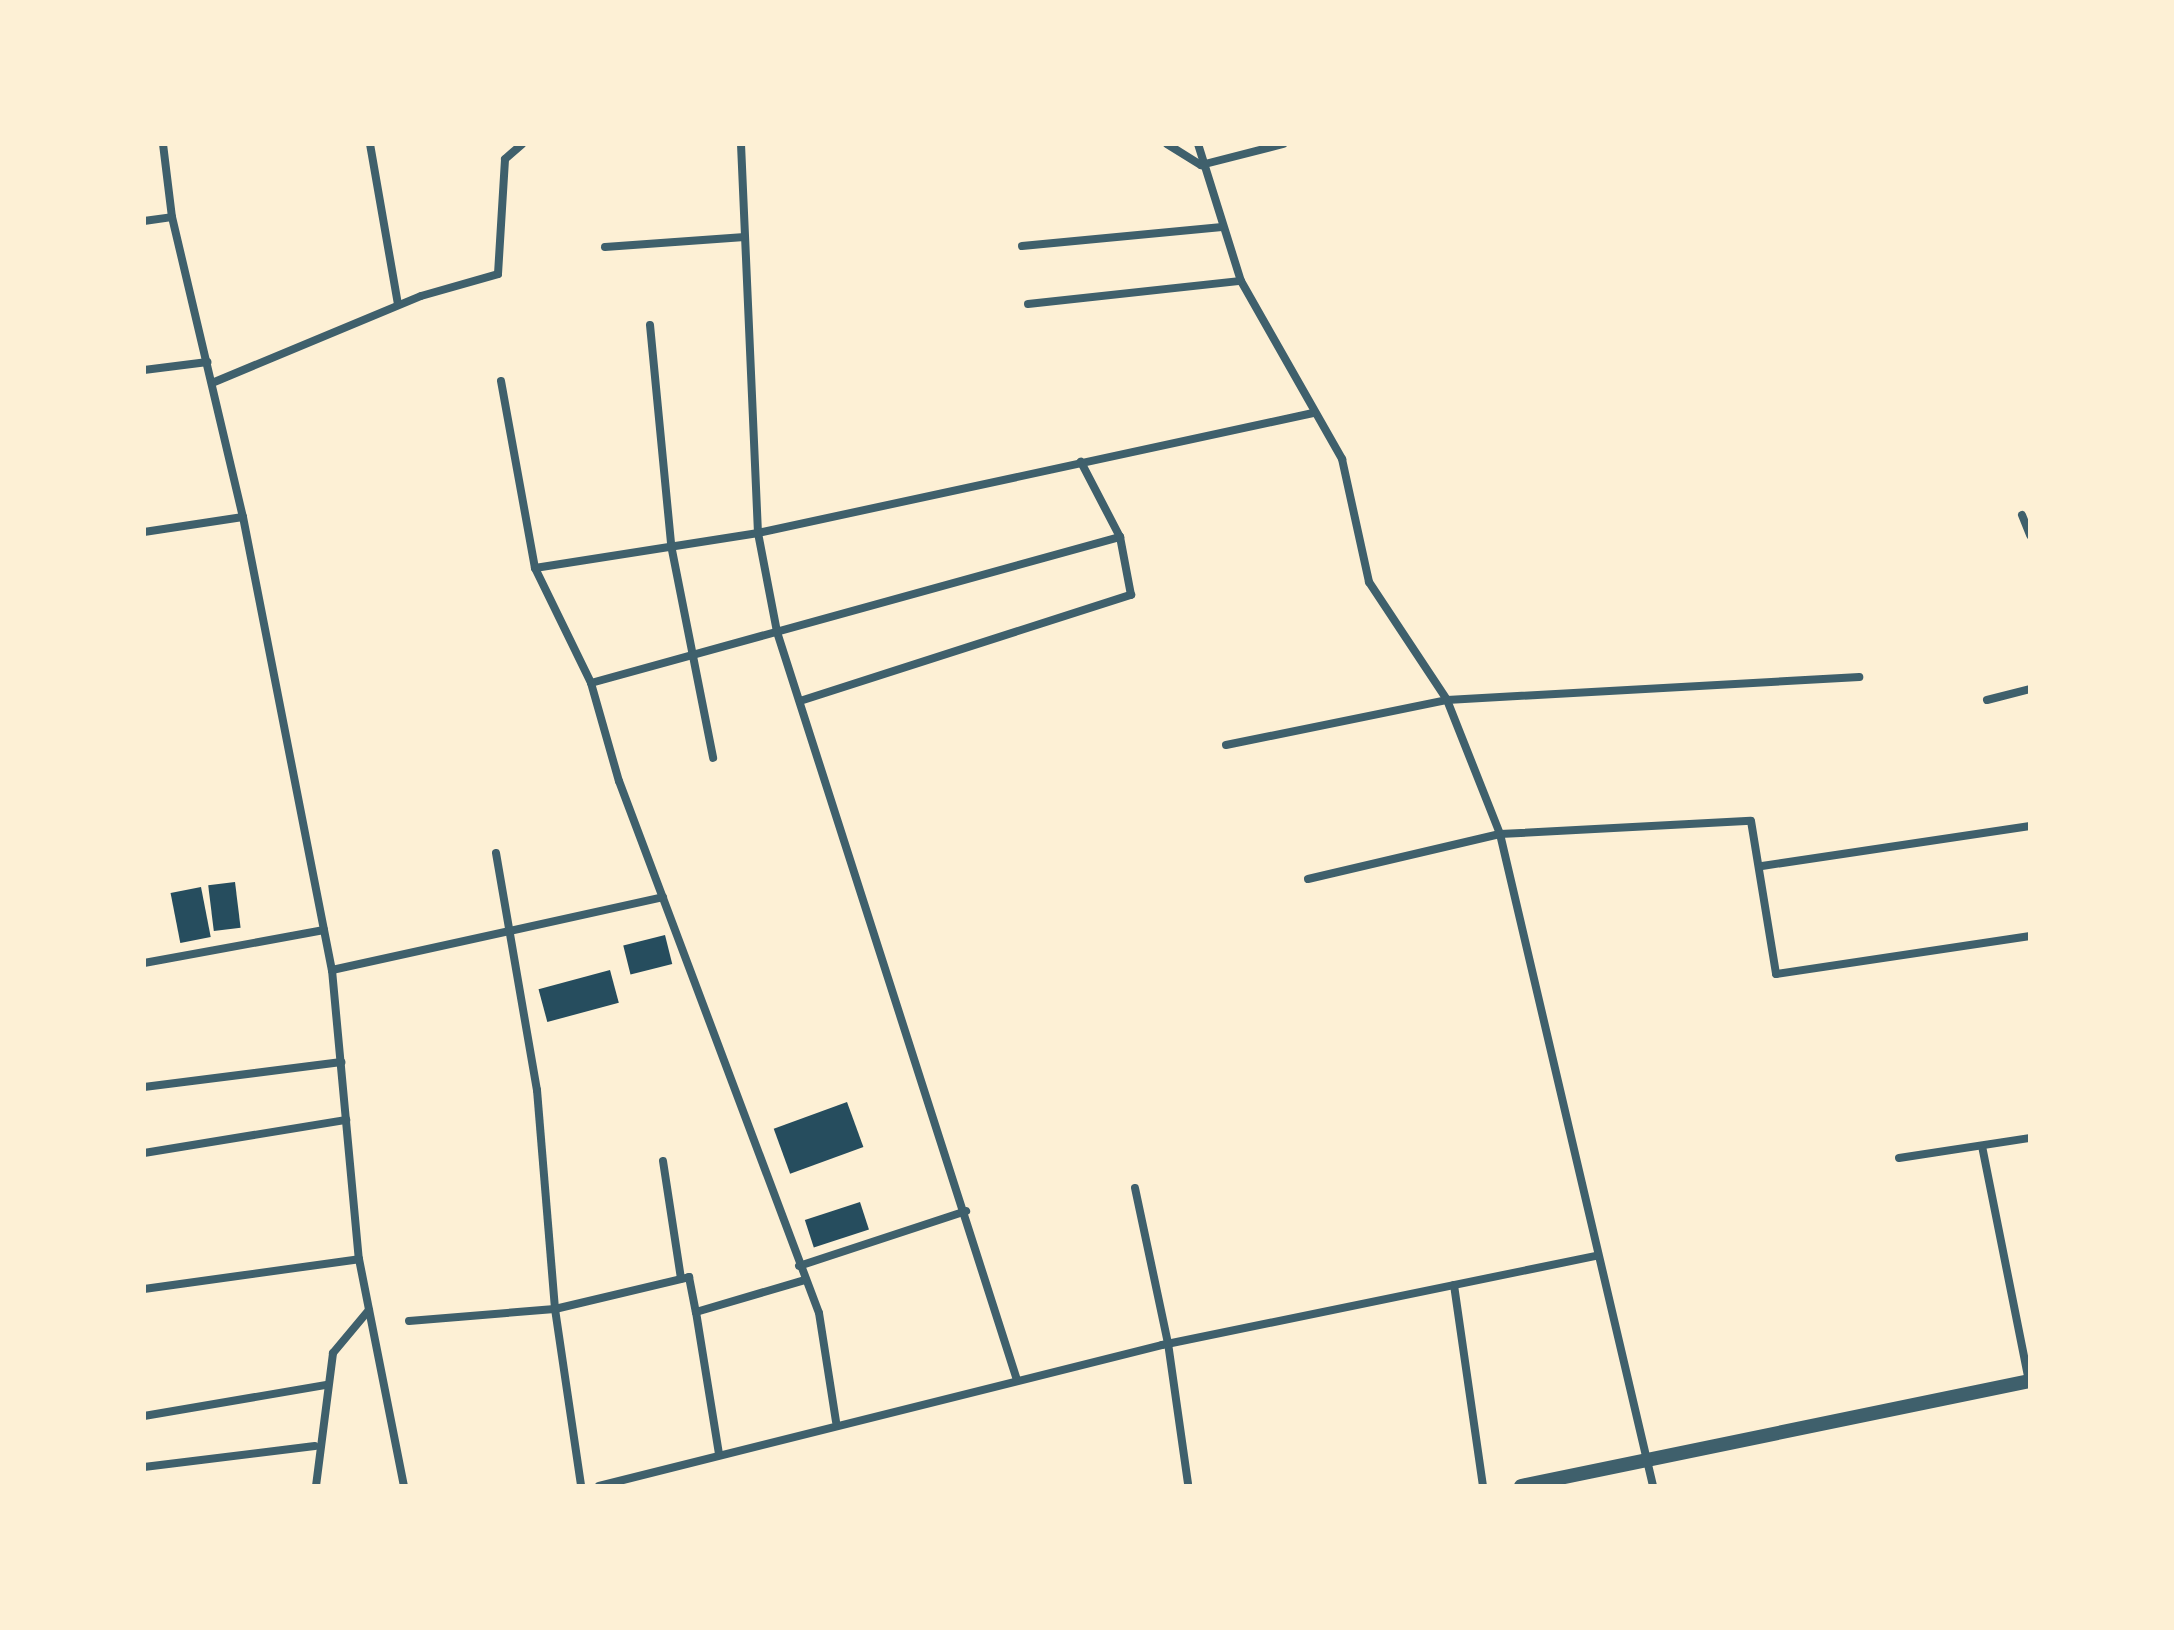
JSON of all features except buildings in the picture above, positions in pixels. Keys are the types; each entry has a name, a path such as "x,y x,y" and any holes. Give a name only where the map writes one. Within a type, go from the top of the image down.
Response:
{"street":[{"path":"163,144 172,217 243,517 332,970 359,1259 404,1486"},
{"path":"370,144 398,305"},
{"path":"212,383 398,305 498,274 505,159 522,144"},
{"path":"741,144 758,533 777,632 966,1211 1017,1380"},
{"path":"1167,144 1201,165 1283,144"},
{"path":"1198,144 1201,165 1241,281 1313,413 1342,459 1369,582 1447,700 1500,834 1596,1256 1649,1459 1653,1486"},
{"path":"144,221 172,217"},
{"path":"1022,246 1222,227"},
{"path":"605,247 745,237"},
{"path":"1028,304 1241,281"},
{"path":"650,325 671,545 690,656 713,758"},
{"path":"144,370 207,362"},
{"path":"501,381 535,568 591,683 663,897 819,1313 836,1422"},
{"path":"535,568 758,533 1313,413"},
{"path":"800,701 1131,595 1120,537 1081,462"},
{"path":"2022,515 2030,535"},
{"path":"144,532 243,517"},
{"path":"591,683 1120,537"},
{"path":"1226,745 1447,700 1859,677"},
{"path":"1987,700 2030,689"},
{"path":"1308,879 1500,834 1751,821 1762,866 1776,974 2030,936"},
{"path":"1762,866 2030,826"},
{"path":"496,853 515,935 537,1090 555,1309 581,1486"},
{"path":"332,970 515,935 663,897"},
{"path":"144,963 324,930"},
{"path":"144,1087 341,1062"},
{"path":"144,1153 346,1120"},
{"path":"1899,1158 2030,1138"},
{"path":"1521,1486 2029,1381 1982,1146"},
{"path":"663,1161 681,1279"},
{"path":"1135,1188 1168,1343 1188,1484"},
{"path":"799,1266 966,1211"},
{"path":"599,1486 836,1422 1168,1343 1596,1256"},
{"path":"144,1289 359,1259"},
{"path":"409,1321 555,1309 689,1277 719,1454"},
{"path":"696,1312 805,1280"},
{"path":"1454,1285 1483,1486"},
{"path":"316,1486 315,1446 326,1385 338,1343 369,1310"},
{"path":"144,1416 326,1385"},
{"path":"144,1467 315,1446"}]}
